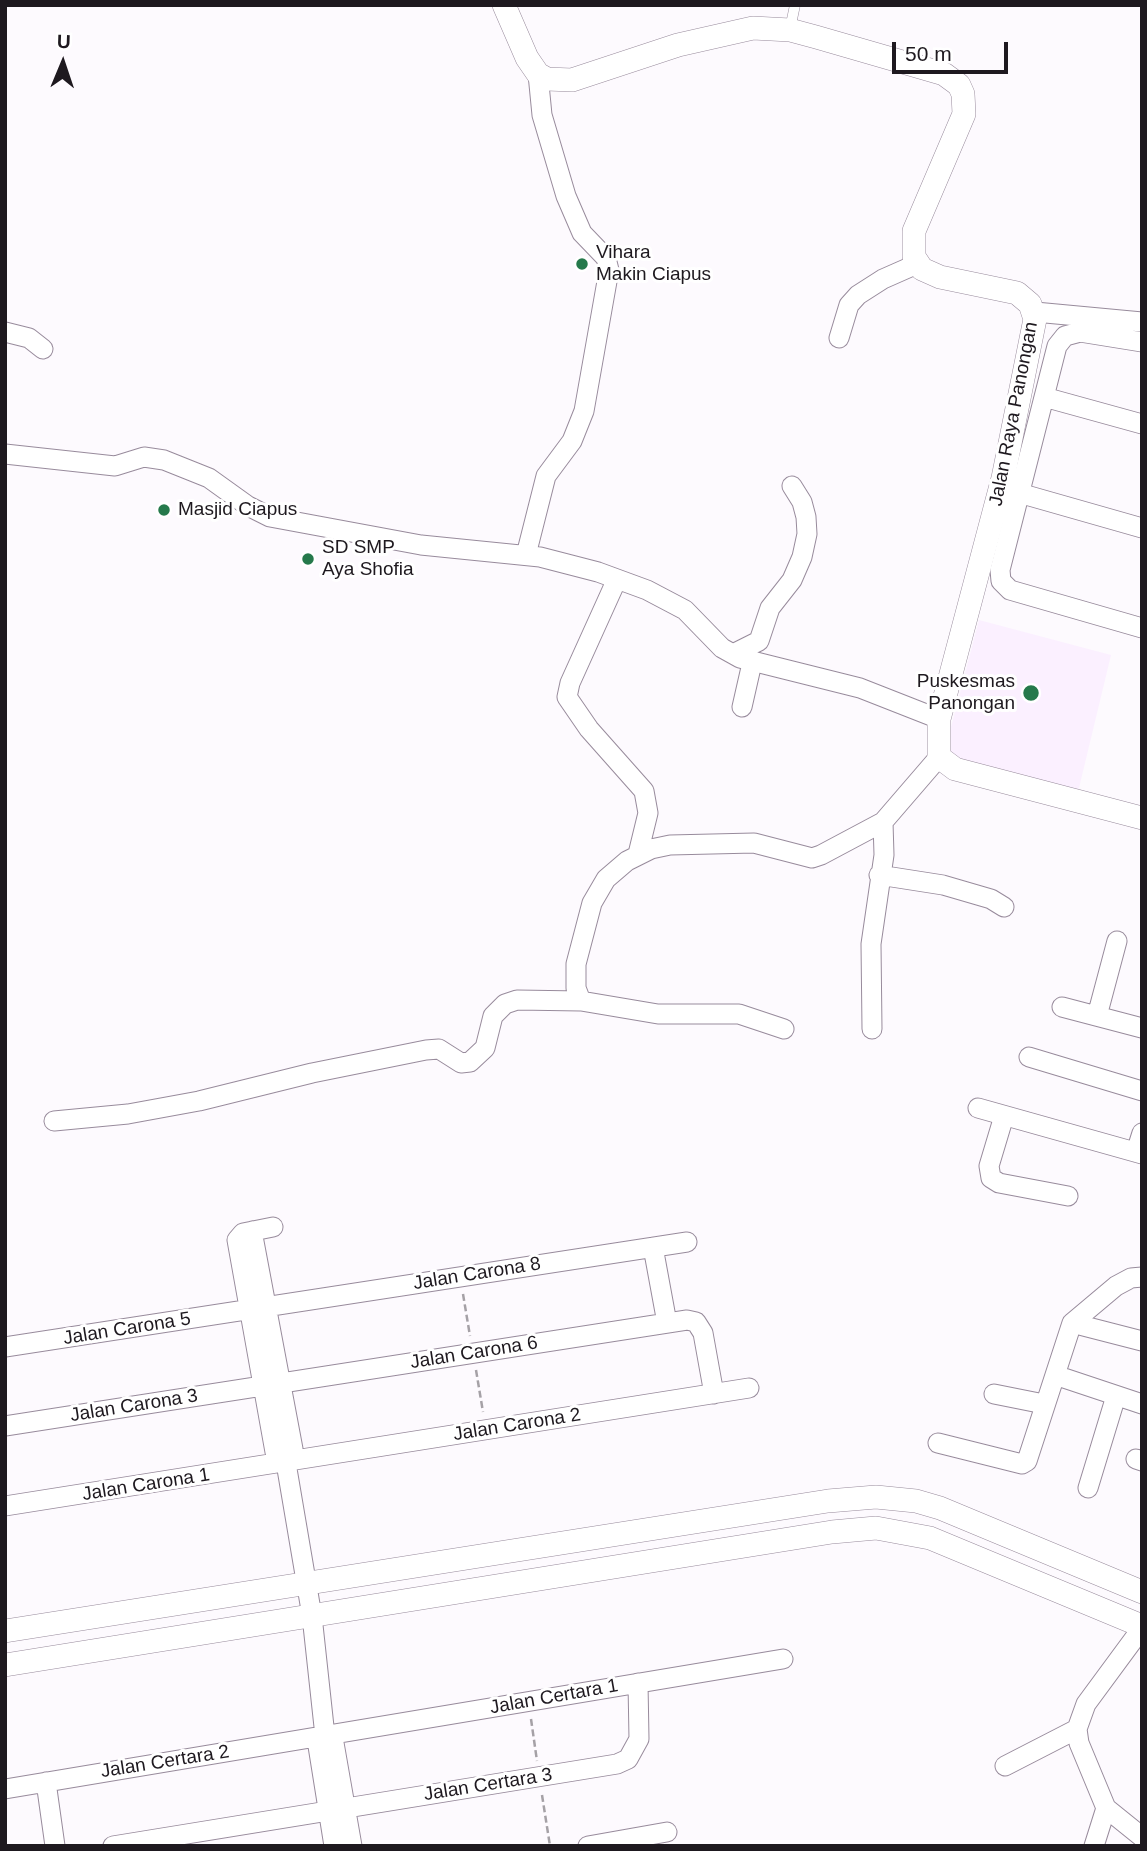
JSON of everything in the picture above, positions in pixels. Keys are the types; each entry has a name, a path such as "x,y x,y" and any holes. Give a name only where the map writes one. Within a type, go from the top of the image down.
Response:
{"street":[{"path":"504,5 523,50 538,74 542,115 566,196 582,233 606,258 609,270 584,411 569,447 546,476 526,555"},
{"path":"538,74 559,81 572,80 737,30 790,30 944,74 959,85 963,94 964,114 914,231 913,248 917,264 883,278 858,295 849,305 839,338"},
{"name":"Jalan Raya Panongan","path":"917,264 940,277 1017,293 1025,298 1035,312 1031,352 1003,478 939,719 939,757"},
{"path":"1035,312 1142,321"},
{"path":"5,332 29,338 43,349"},
{"path":"1142,342 1080,332 1065,336 1057,346 1000,570 1001,581 1010,590 1142,628"},
{"path":"1044,397 1142,425"},
{"path":"5,454 114,466 144,457 164,460 218,482 248,506 270,517 421,545 526,555 559,561 647,590 685,610 722,648 752,663 812,674 860,688 939,719"},
{"path":"733,654 759,641 770,608 792,580 802,557 807,534 806,517 802,502 792,486"},
{"path":"1019,493 1142,528"},
{"path":"617,579 570,683 568,697 580,719 644,791 648,813 638,854"},
{"path":"742,707 752,663"},
{"path":"580,1001 576,988 576,964 592,903 614,870 638,854 670,845 754,843 812,858 835,850 883,822 939,757 955,769 1142,818"},
{"path":"872,1029 869,976 879,875 884,855 883,822"},
{"path":"879,875 943,885 991,900 1004,907"},
{"path":"1097,1016 1117,941"},
{"path":"54,1121 128,1114 199,1101 321,1071 426,1050 443,1051 466,1063 483,1052 493,1016 505,1004 517,1000 580,1001 659,1014 739,1014 784,1029"},
{"path":"1062,1007 1142,1028"},
{"path":"1029,1057 1142,1091"},
{"path":"978,1108 1139,1153 1142,1133"},
{"path":"1004,1116 989,1166 991,1178 999,1183 1068,1196"},
{"path":"273,1227 243,1233 237,1240 258,1308 272,1385 275,1452 286,1464 312,1616 325,1736 318,1746 337,1810 352,1846"},
{"name":"Jalan Carona 8","path":"258,1308 687,1242"},
{"path":"653,1247 667,1323"},
{"path":"938,1443 1021,1464 1031,1456 1044,1404 1072,1323 1116,1286 1131,1278 1142,1277"},
{"name":"Jalan Carona 5","path":"5,1347 258,1308"},
{"name":"Jalan Carona 6","path":"272,1385 667,1323 696,1322 703,1333 714,1394"},
{"path":"1072,1323 1142,1341"},
{"path":"1055,1375 1142,1404"},
{"name":"Jalan Carona 3","path":"5,1426 272,1385"},
{"name":"Jalan Carona 2","path":"286,1464 749,1388"},
{"path":"994,1394 1044,1404"},
{"path":"1088,1488 1116,1396"},
{"name":"Jalan Carona 1","path":"5,1506 286,1464"},
{"path":"5,1631 828,1501 876,1497 916,1501 940,1508 1141,1590"},
{"path":"5,1665 832,1532 876,1528 930,1538 1142,1627 1086,1703 1077,1729 1079,1743 1106,1808 1142,1837"},
{"name":"Jalan Certara 1","path":"325,1736 783,1659"},
{"name":"Jalan Certara 3","path":"114,1846 617,1764 628,1759 639,1738 638,1683"},
{"path":"1004,1766 1077,1729"},
{"name":"Jalan Certara 2","path":"5,1789 325,1736"},
{"path":"46,1782 55,1846"},
{"path":"1094,1846 1106,1808"},
{"path":"334,1846 337,1810"},
{"path":"588,1846 667,1832"}],"lane":[{"path":"790,30 795,5"}],"shaded area":[{"name":"Puskesmas Panongan","path":"979,620 1111,655 1078,792 955,761 949,748 950,731"}],"place":[{"name":"Vihara Makin Ciapus","path":"582,264"},
{"name":"Masjid Ciapus","path":"164,510"},
{"name":"SD SMP Aya Shofia","path":"308,559"},
{"name":"Puskesmas Panongan","path":"1031,693"}]}
